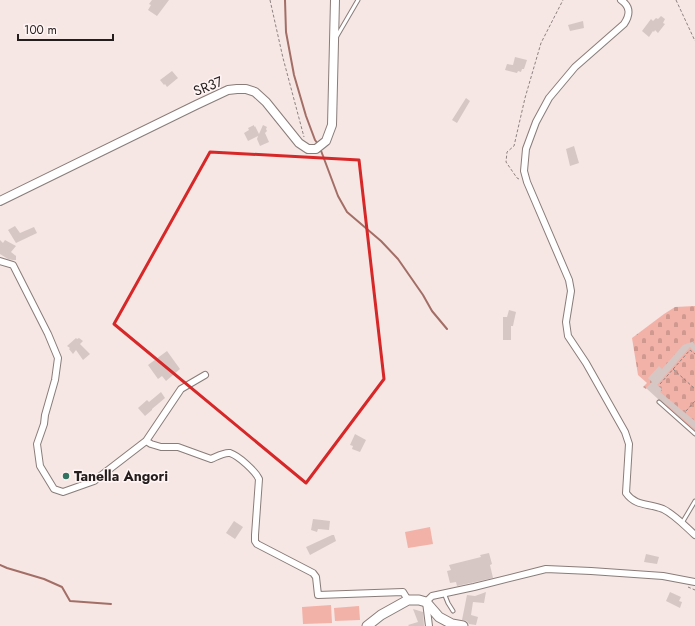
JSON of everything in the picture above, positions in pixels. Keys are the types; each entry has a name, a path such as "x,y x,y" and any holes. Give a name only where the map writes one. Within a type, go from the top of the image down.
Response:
{"main road":[{"path":"366,626 381,615 408,600 419,600 426,602 439,617 452,624 463,626"}],"street":[{"path":"308,149 316,149 326,141 332,126 335,0"},
{"path":"621,0 629,8 626,21 575,67 549,98 536,122 526,149 524,171 527,182 570,280 571,291 566,322 568,336 586,363 626,432 629,444 626,492 630,499 662,509 682,522 695,535"},
{"name":"SR37","path":"0,201 228,90 246,89 255,92 266,102 299,144 308,149"},
{"path":"0,261 13,265 48,334 58,358 56,380 37,444 40,466 54,488 63,492 94,481 146,441 182,389 205,376"},
{"path":"146,441 160,447 178,447 211,459 230,454 244,462 257,474 259,479 255,541 257,544 313,573 316,577 318,595 403,592 408,600"},
{"path":"429,626 426,602 432,596 546,569 663,576 695,582"}],"lane":[{"path":"334,41 358,0"},
{"path":"659,402 695,434"},
{"path":"682,522 695,501"},
{"path":"444,593 453,611"}],"path":[{"path":"270,0 283,58 308,149"},
{"path":"527,182 517,178 506,162 507,152 514,146 524,98 541,43 563,0"},
{"path":"676,0 695,41"},
{"path":"660,384 690,350 695,354"},
{"path":"673,369 695,389"},
{"path":"686,411 695,401"}],"highlighted area":[{"path":"210,152 359,160 384,379 306,483 114,324"}],"green space":[{"path":"695,306 695,431 648,387 646,389 643,387 647,383 638,375 632,338 675,307"},
{"path":"430,527 433,544 408,548 405,532"},
{"path":"331,605 332,623 303,624 302,607"},
{"path":"359,606 360,620 335,621 334,608"}],"building":[{"path":"152,0 169,0 157,16 148,10 151,5 149,4"},
{"path":"661,16 665,19 663,23 665,24 658,33 655,30 649,37 642,31 651,19 653,21"},
{"path":"583,21 584,28 570,31 568,25"},
{"path":"515,57 527,60 524,69 522,69 521,72 518,71 517,73 505,70 507,64 513,65"},
{"path":"172,71 178,78 167,87 160,80"},
{"path":"466,98 470,101 457,123 452,120"},
{"path":"254,125 259,134 263,125 267,127 267,131 265,133 269,142 260,146 257,139 258,136 248,141 244,133 249,130 248,128"},
{"path":"574,146 579,163 570,166 566,149"},
{"path":"15,226 20,233 34,227 37,233 16,243 8,230"},
{"path":"0,240 3,243 5,240 16,246 11,252 16,256 16,260 8,259 0,254"},
{"path":"509,310 516,312 513,326 511,326 511,340 503,340 503,317 507,317"},
{"path":"76,338 83,341 80,344 90,354 83,360 76,350 73,354 67,346"},
{"path":"695,341 693,343 695,345 695,352 690,347 657,385 662,389 660,392 695,421 695,429 646,388 652,382 648,378 659,366 662,369 683,345"},
{"path":"167,351 180,369 166,381 162,376 158,379 148,365"},
{"path":"161,392 165,398 145,416 138,408 147,400 149,402"},
{"path":"355,434 366,440 360,452 352,449 353,446 350,445"},
{"path":"313,519 330,521 329,530 318,529 317,532 311,530"},
{"path":"234,521 243,527 235,539 226,533"},
{"path":"334,535 336,541 310,555 306,547"},
{"path":"489,553 492,564 490,565 493,578 457,586 456,582 450,583 447,571 451,570 449,565 481,557 480,555"},
{"path":"646,554 659,557 657,564 644,562"},
{"path":"486,592 484,603 473,602 471,615 478,617 476,625 469,624 467,621 462,620 467,595 475,596"},
{"path":"670,592 681,597 679,601 682,602 680,608 666,601"},
{"path":"413,609 423,612 424,626 408,625 418,622"}],"waterway":[{"path":"285,0 286,32 294,75 306,116 318,144"},
{"path":"320,148 338,196 347,212 381,241 398,259 423,295 432,311 447,329"},
{"path":"0,565 44,579 62,587 70,601 111,604"}],"place":[{"name":"Tanella Angori","path":"66,476"}]}
